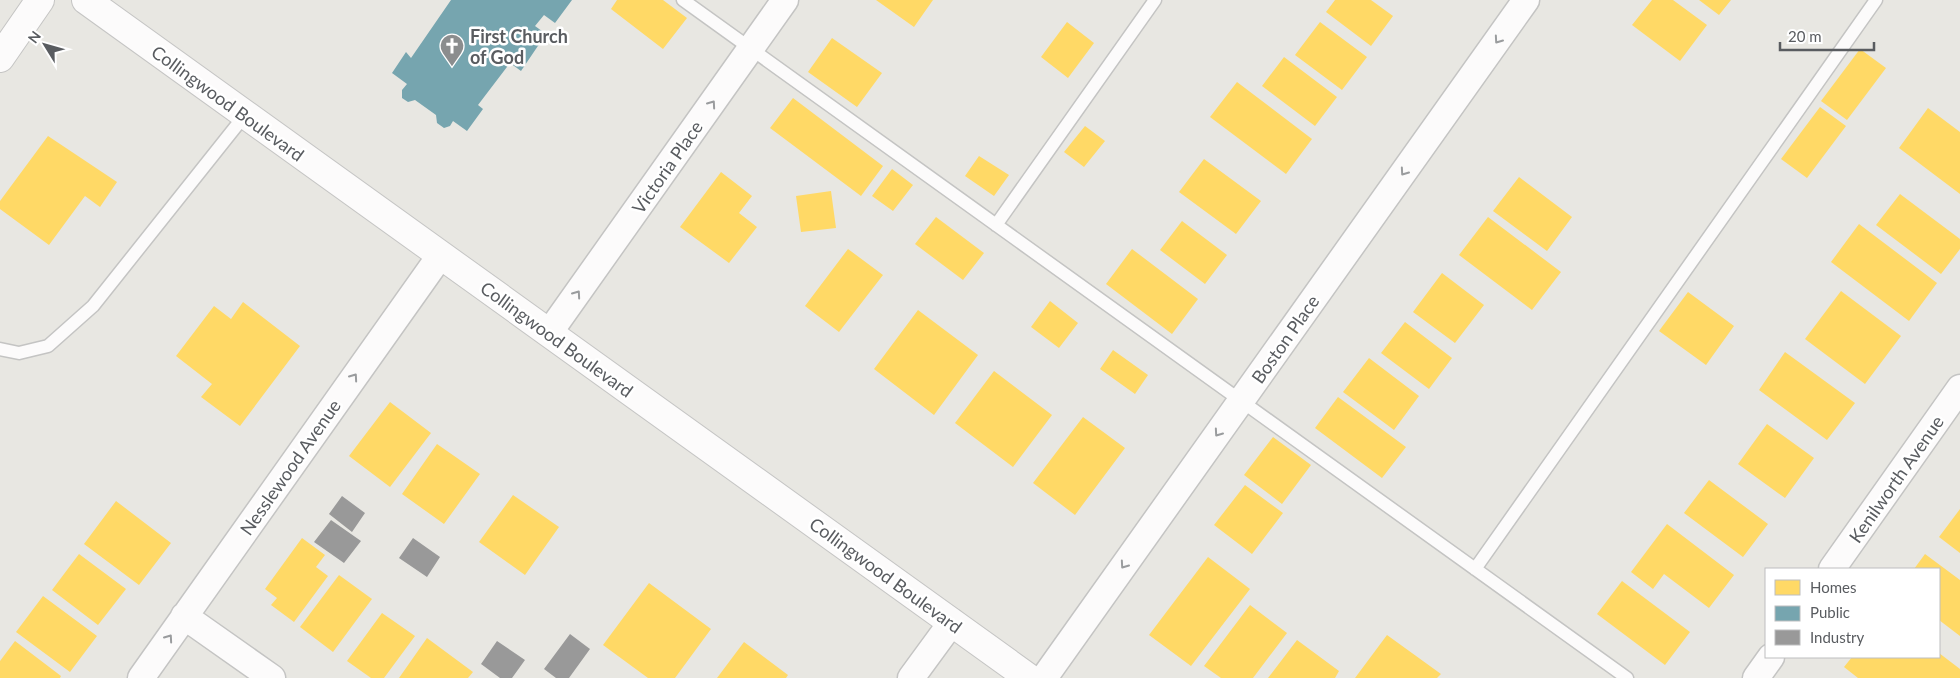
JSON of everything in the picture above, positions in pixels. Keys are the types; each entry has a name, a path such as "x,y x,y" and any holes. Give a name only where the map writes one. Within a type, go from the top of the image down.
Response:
{"main road":[{"path":"0,58 40,0"},
{"name":"Collingwood Boulevard","path":"86,0 1029,678"}],"street":[{"name":"Victoria Place","path":"549,334 785,0"},
{"name":"Boston Place","path":"1044,678 1526,0"},
{"name":"Nesslewood Avenue","path":"141,678 440,256"},
{"name":"Kenilworth Avenue","path":"1833,568 1960,388"},
{"path":"184,616 272,678"},
{"path":"911,678 952,622"},
{"path":"1756,678 1770,658"}],"lane":[{"path":"683,0 1628,678"},
{"path":"996,224 1155,0"},
{"path":"1475,569 1876,0"},
{"path":"0,349 19,353 48,346 93,306 246,116"}],"building: Homes":[{"path":"617,0 663,0 687,18 663,49 611,9"},
{"path":"876,0 933,0 914,27"},
{"path":"1335,0 1371,0 1393,16 1371,46 1326,12"},
{"path":"1652,0 1673,0 1707,25 1680,61 1632,25"},
{"path":"1699,0 1731,0 1719,15"},
{"path":"1067,22 1094,43 1068,78 1041,57"},
{"path":"1320,22 1367,57 1342,90 1295,55"},
{"path":"832,38 882,73 857,107 808,72"},
{"path":"1860,49 1886,68 1847,120 1821,101"},
{"path":"1284,57 1337,97 1315,126 1262,86"},
{"path":"1237,82 1312,139 1286,174 1210,117"},
{"path":"793,98 883,166 861,196 770,128"},
{"path":"1820,107 1846,126 1807,178 1781,159"},
{"path":"1928,108 1960,132 1960,194 1899,148"},
{"path":"1085,126 1105,141 1084,167 1064,152"},
{"path":"48,136 117,182 100,207 85,196 49,245 0,209 0,201"},
{"path":"979,156 1009,175 994,196 965,176"},
{"path":"1204,159 1261,201 1236,234 1179,192"},
{"path":"892,169 913,185 893,211 872,196"},
{"path":"721,172 752,196 739,213 757,227 729,263 680,227"},
{"path":"1519,177 1572,217 1547,251 1493,211"},
{"path":"831,191 836,228 801,232 796,196"},
{"path":"1900,194 1960,239 1960,249 1941,274 1876,225"},
{"path":"936,217 984,253 963,280 915,244"},
{"path":"1488,217 1561,272 1532,310 1459,255"},
{"path":"1182,221 1227,255 1205,284 1160,250"},
{"path":"1859,224 1937,283 1909,321 1831,262"},
{"path":"848,249 883,275 839,332 805,306"},
{"path":"1132,249 1198,299 1172,334 1106,284"},
{"path":"1442,273 1484,305 1455,343 1413,312"},
{"path":"1841,291 1901,336 1865,384 1805,339"},
{"path":"1688,292 1734,326 1706,365 1659,331"},
{"path":"1050,301 1078,323 1059,348 1031,327"},
{"path":"243,302 300,346 240,426 201,397 212,384 176,356 214,306 231,319"},
{"path":"918,310 978,355 934,415 874,369"},
{"path":"1405,322 1452,358 1429,389 1381,353"},
{"path":"1113,350 1148,375 1135,394 1100,369"},
{"path":"1785,352 1855,403 1827,440 1759,390"},
{"path":"1369,358 1419,396 1394,430 1343,392"},
{"path":"994,371 1052,415 1013,467 955,423"},
{"path":"1338,397 1406,447 1382,478 1315,428"},
{"path":"390,402 431,433 390,487 349,456"},
{"path":"1083,417 1125,448 1075,515 1033,483"},
{"path":"1767,424 1814,458 1785,498 1738,464"},
{"path":"1273,437 1311,465 1282,504 1244,475"},
{"path":"437,444 480,474 444,524 402,494"},
{"path":"1709,480 1768,524 1743,557 1684,513"},
{"path":"1245,485 1283,513 1252,554 1214,525"},
{"path":"513,495 559,527 525,575 479,542"},
{"path":"116,501 171,543 139,585 84,544"},
{"path":"1960,509 1960,553 1939,537"},
{"path":"1667,524 1734,575 1709,608 1664,574 1653,589 1631,572"},
{"path":"302,538 325,555 316,567 328,576 294,622 271,605 277,598 265,589"},
{"path":"79,554 126,589 98,625 52,590"},
{"path":"1925,554 1960,580 1960,636 1940,621 1940,568 1915,568"},
{"path":"1208,557 1250,589 1191,666 1149,635"},
{"path":"339,575 372,599 333,652 300,627"},
{"path":"1622,581 1690,632 1665,665 1597,614"},
{"path":"649,583 711,629 675,678 648,678 603,645"},
{"path":"43,596 97,636 70,672 16,632"},
{"path":"1250,605 1287,633 1253,678 1221,678 1204,666"},
{"path":"382,613 415,636 384,678 371,678 347,661"},
{"path":"1387,635 1441,674 1437,678 1355,678"},
{"path":"427,638 473,672 468,678 399,678"},
{"path":"1297,640 1339,671 1335,678 1268,678"},
{"path":"15,641 61,676 60,678 0,678 0,661"},
{"path":"744,642 788,675 786,678 717,678"},
{"path":"1940,654 1960,669 1960,678 1858,678 1844,667 1851,658 1940,658"}],"building: Public":[{"name":"First Church of God","path":"451,0 572,0 555,23 544,15 535,26 546,34 521,71 510,63 478,105 483,109 467,131 453,121 450,126 444,128 437,123 436,115 415,100 408,102 402,98 402,90 407,84 392,73 406,52 411,58"}],"building: Industry":[{"path":"342,496 365,513 352,532 329,514"},
{"path":"331,520 361,541 344,563 314,542"},
{"path":"413,538 440,557 427,577 399,558"},
{"path":"570,634 590,649 569,678 556,678 544,669"},
{"path":"497,641 525,660 512,678 500,678 481,664"}],"place":[{"name":"First Church of God","path":"452,67"}]}
